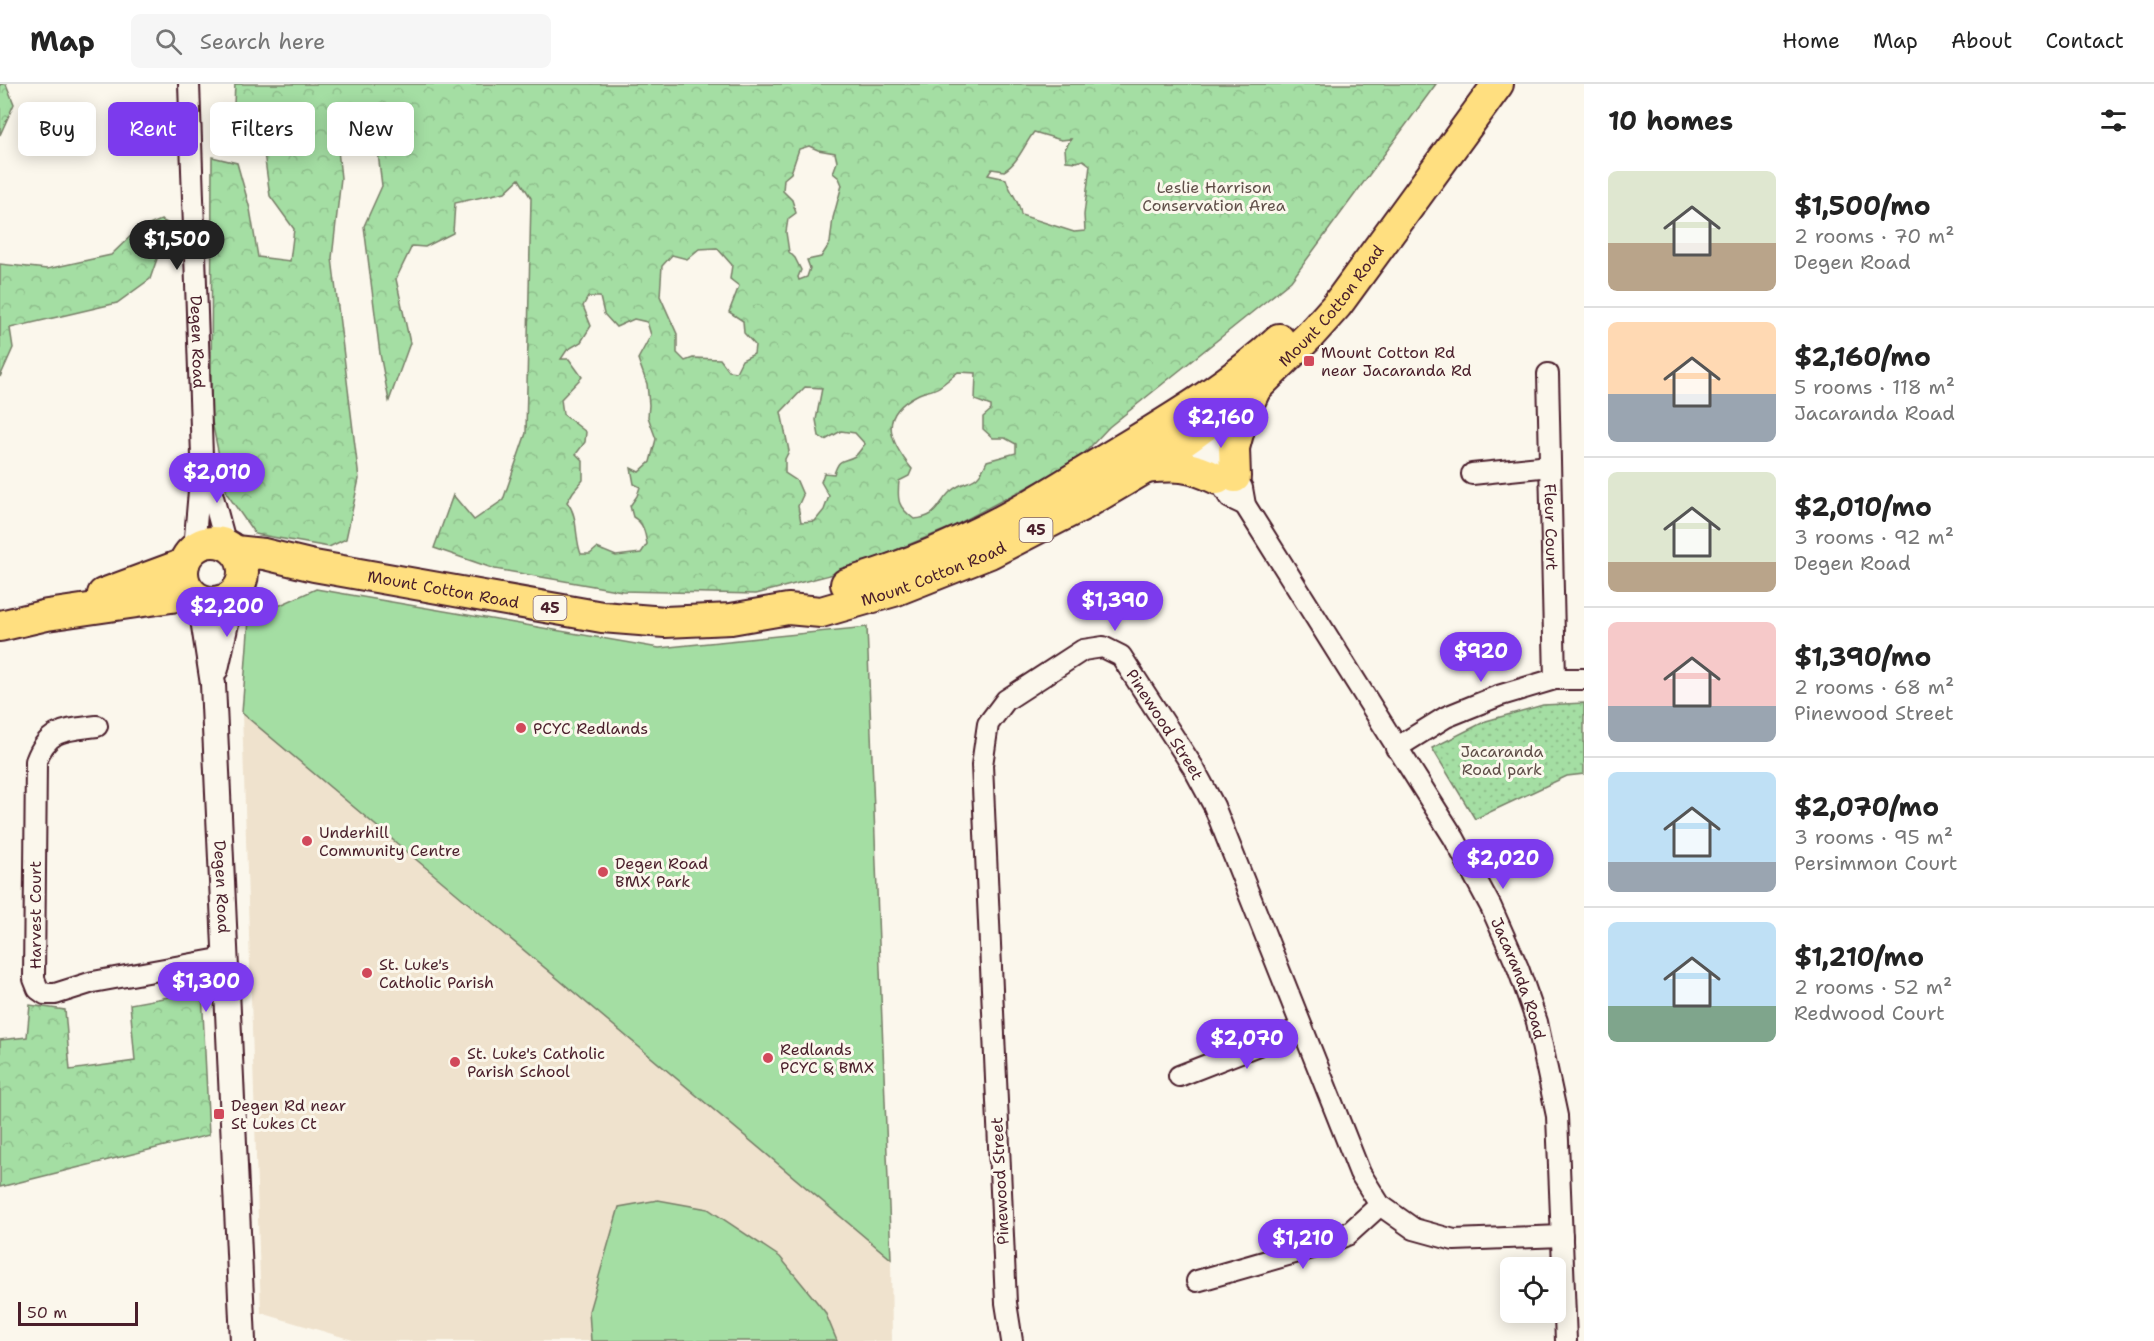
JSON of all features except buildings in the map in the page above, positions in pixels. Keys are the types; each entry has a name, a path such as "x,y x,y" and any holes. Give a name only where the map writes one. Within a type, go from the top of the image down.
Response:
{"main road":[{"name":"Mount Cotton Road","path":"230,548 314,566 602,617 676,621 731,619 788,609 821,612 894,591 990,553 1083,505 1144,469 1244,369 1278,340 1313,303 1334,278 1473,84"},
{"name":"Mount Cotton Road","path":"788,609 816,593 882,573 974,535 1054,490 1256,387 1311,334 1336,305 1498,84"},
{"path":"1144,469 1184,466 1203,472 1233,487 1234,448 1242,418 1256,387"},
{"name":"45","path":"47,615 189,556 209,542 230,548"},
{"path":"230,548 243,566 237,589"},
{"path":"189,556 184,580 196,597"},
{"name":"Mount Cotton Road","path":"237,589 268,572 314,566"},
{"name":"45","path":"0,626 47,615 196,597 217,602 237,589"}],"street":[{"name":"Degen Road","path":"189,84 202,456 189,556"},
{"name":"Fleur Court","path":"1548,374 1555,679"},
{"name":"Jacaranda Road","path":"1189,423 1233,487 1454,838 1491,907 1518,968 1530,1000 1549,1073 1557,1116 1566,1341"},
{"name":"Degen Road","path":"202,456 230,548"},
{"path":"1472,474 1550,466"},
{"name":"Degen Road","path":"213,684 237,589"},
{"name":"Degen Road","path":"196,597 213,684 243,1341"},
{"name":"Pinewood Street","path":"1012,1341 1006,1303 982,765 988,724 1006,700 1083,650 1103,646 1121,656 1193,767 1214,806 1360,1173 1380,1205 1414,1229 1454,1240 1562,1236"},
{"path":"1396,748 1446,717 1498,696 1555,679 1584,679"},
{"name":"Harvest Court","path":"97,726 68,730 53,735 41,746 36,760 34,979 38,989 45,994 55,994 93,982 225,958"},
{"path":"1179,1077 1302,1028"},
{"path":"1197,1281 1323,1245 1347,1235 1380,1205"}],"shaded area":[{"name":"St. Luke's Catholic Parish School","path":"242,713 891,1259 892,1341 356,1341 261,1313"}],"green space":[{"path":"0,84 6,84 14,104 0,135"},
{"name":"Leslie Harrison Conservation Area","path":"235,84 1436,84 1291,281 1109,427 1078,460 954,526 845,571 756,594 622,591 495,569 434,548 453,495 474,520 503,500 526,433 531,198 519,179 505,192 455,203 453,233 425,247 412,246 396,279 410,343 389,401 380,354 364,226 382,186 378,156 414,156 414,102 327,102 327,156 339,156 341,178 332,258 359,479 346,539 329,547 255,534 227,494 211,417 212,157 237,163 250,209 258,257 290,261 294,229 270,196 264,156 315,156 315,102 234,102","holes":["1034,132 1061,140 1071,139 1065,149 1066,161 1083,160 1090,165 1084,215 1085,231 1074,232 1021,215 1019,205 1006,179 988,175 992,169 1004,171 1009,168","809,146 835,153 837,162 833,173 842,185 833,218 830,243 821,257 807,260 810,268 807,277 799,280 801,270 789,252 786,232 788,219 796,213 792,200 783,191 784,179 791,173 799,149","717,248 732,265 730,279 739,286 729,312 743,321 744,333 755,345 754,354 742,360 736,372 729,371 720,359 693,358 685,361 677,353 677,334 660,296 662,266 672,255 687,259 699,249","588,297 600,297 604,314 616,327 634,319 647,322 651,335 638,359 647,384 648,417 656,439 650,462 639,472 631,468 634,484 640,487 630,506 633,517 640,522 647,544 641,553 616,556 597,548 590,554 581,554 575,520 567,502 583,480 583,461 576,454 585,442 586,432 563,414 561,399 582,377 569,359 561,359 567,350 581,342 591,326 583,306","958,372 976,373 975,400 991,406 991,410 983,417 983,429 993,438 1005,438 1016,444 1016,453 987,461 975,479 951,491 933,513 914,519 905,511 899,499 899,481 909,476 912,469 893,439 892,420 905,403 937,388","805,387 822,388 816,420 819,436 825,440 841,431 855,433 865,444 855,456 840,462 834,474 824,473 821,482 829,496 824,510 815,521 801,522 798,506 803,495 797,481 785,473 785,459 789,451 781,412"]},
{"path":"161,220 169,224 150,279 117,303 10,328 13,348 0,377 0,264 47,269 111,255 137,230"},
{"name":"Redlands PCYC & BMX","path":"316,589 659,648 867,627 891,1259 242,713 249,619"},
{"name":"Jacaranda Road park","path":"1584,703 1584,774 1567,776 1475,819 1432,748 1486,721 1543,705"},
{"path":"202,991 209,1135 0,1187 0,1040 27,1037 30,1005 65,1010 70,1070 135,1061 130,1004"},
{"path":"658,1200 708,1209 780,1257 825,1312 837,1341 591,1341 589,1311 619,1207"}],"place":[{"name":"Mount Cotton Rd near Jacaranda Rd","path":"1309,361"},
{"name":"PCYC Redlands","path":"521,728"},
{"name":"Underhill Community Centre","path":"307,841"},
{"name":"Degen Road BMX Park","path":"603,872"},
{"name":"St. Luke's Catholic Parish","path":"367,973"},
{"name":"Redlands PCYC & BMX","path":"768,1058"},
{"name":"St. Luke's Catholic Parish School","path":"455,1062"},
{"name":"Degen Rd near St Lukes Ct","path":"219,1114"}]}
